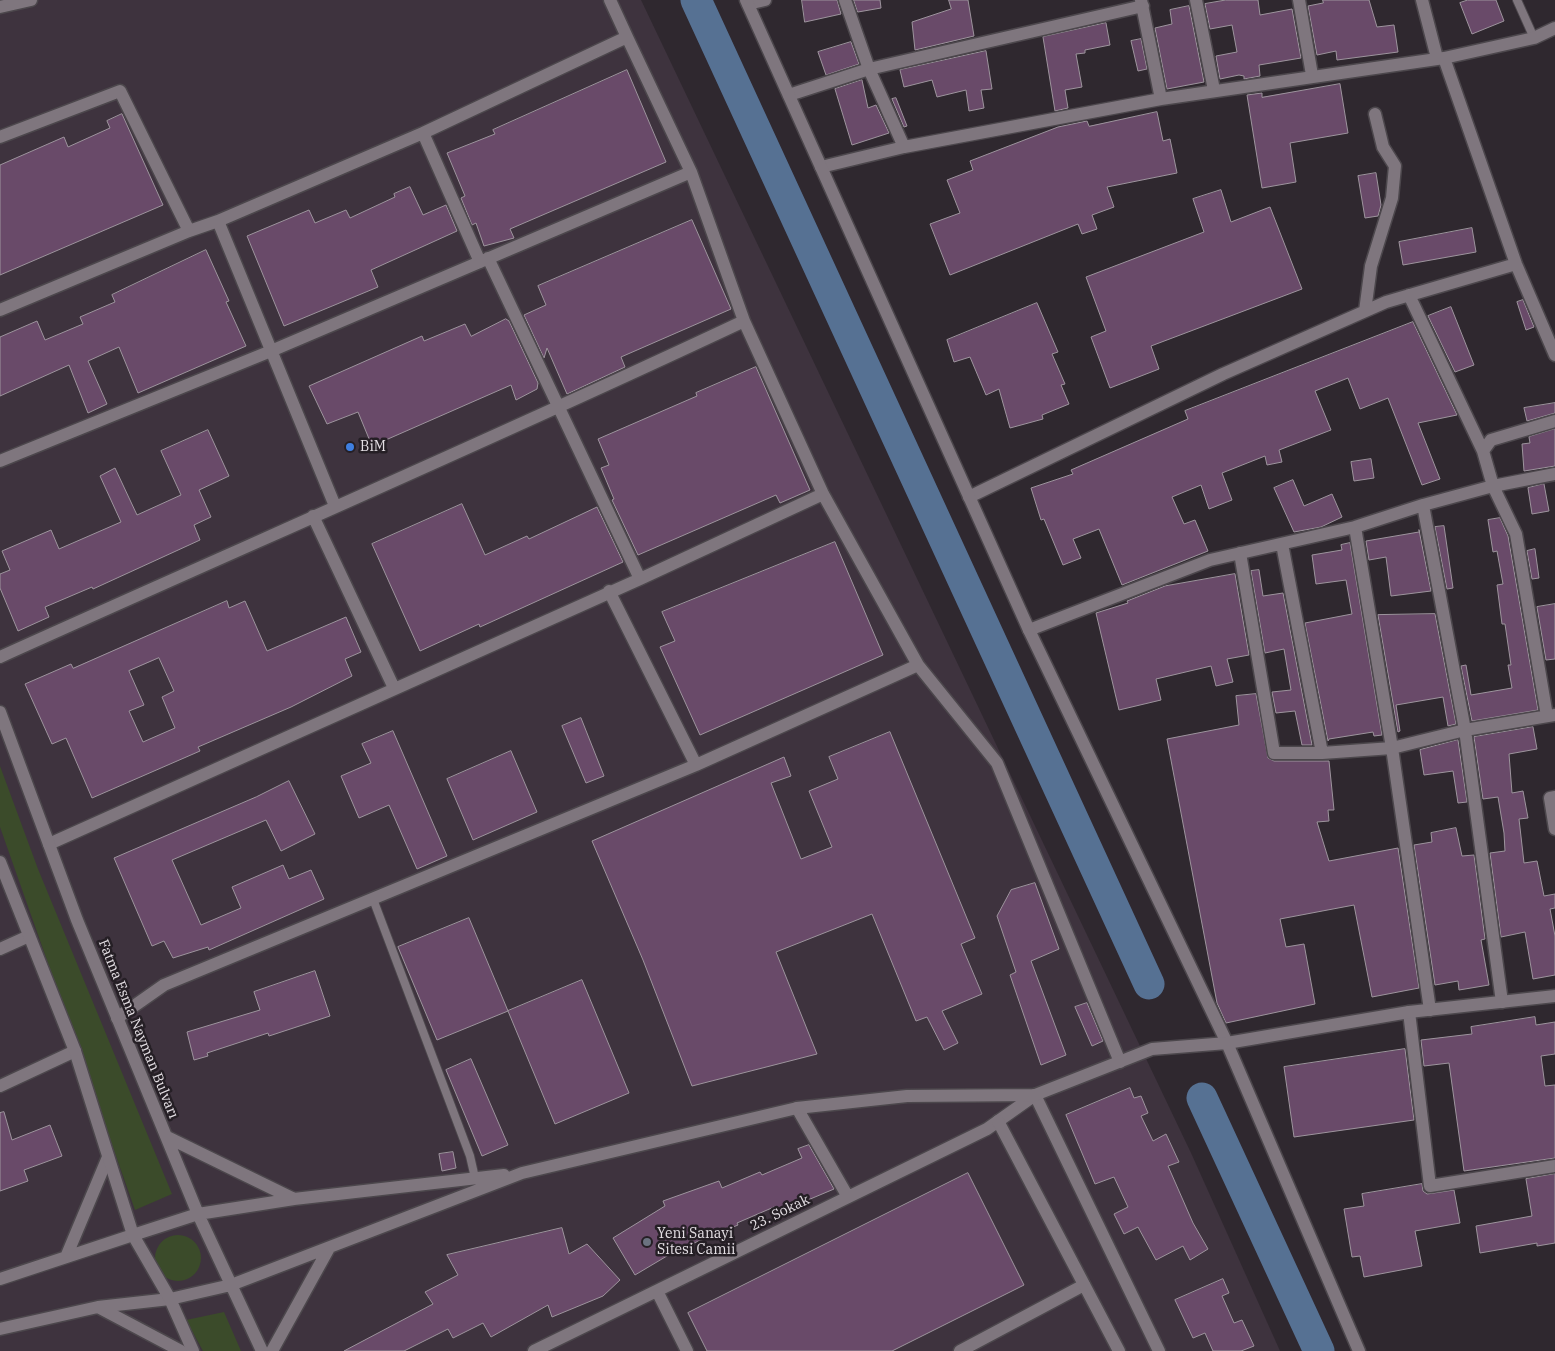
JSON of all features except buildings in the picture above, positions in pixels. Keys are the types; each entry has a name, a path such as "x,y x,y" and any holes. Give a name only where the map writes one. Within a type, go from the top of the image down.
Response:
{"street":[{"path":"0,7 31,0"},
{"path":"610,0 691,172 744,321 823,494 918,664 997,763 1120,1062"},
{"path":"765,0 747,2 1029,630 1227,1043 1359,1351"},
{"path":"845,0 868,69 904,147"},
{"path":"1196,0 1214,90"},
{"path":"1299,0 1312,75"},
{"path":"1422,0 1441,58 1516,264 1555,354"},
{"path":"789,96 868,69 1142,3 1161,99"},
{"path":"821,167 904,147 1161,99 1312,75 1441,58 1534,38 1555,28"},
{"path":"0,310 189,231 218,221 423,133 626,37"},
{"path":"0,136 120,91 189,231"},
{"path":"1365,311 1371,266 1392,198 1395,166 1383,147 1375,114"},
{"path":"423,133 484,260 559,408 640,579"},
{"path":"0,462 271,351 691,172"},
{"path":"218,221 335,506"},
{"path":"969,497 1223,374 1386,302 1516,264"},
{"path":"1240,553 1274,753 1322,753 1392,748 1465,730 1551,715 1516,534 1493,486 1483,451 1409,295"},
{"path":"0,658 335,506 559,408 744,321"},
{"path":"1483,451 1491,440 1555,421"},
{"path":"1029,630 1210,560 1355,527 1423,505 1493,486 1555,474"},
{"path":"49,844 609,591 640,579 823,494"},
{"path":"1423,505 1465,730 1502,1002"},
{"path":"313,516 394,688"},
{"path":"1355,527 1392,748 1430,1010"},
{"path":"1282,544 1322,753"},
{"path":"609,591 696,765"},
{"path":"117,1018 164,985 696,765 918,664"},
{"name":"Fatma Esma Nayman Bulvarı","path":"0,712 117,1018 198,1214 262,1351"},
{"path":"1555,797 1550,798 1555,829"},
{"path":"0,862 75,1052 133,1235 170,1299 193,1351"},
{"path":"0,948 29,936"},
{"path":"0,1329 98,1307 170,1299 232,1285 522,1174 796,1108 907,1096 1035,1095 1152,1050 1227,1043 1409,1012 1555,996"},
{"path":"1409,1012 1430,1186 1555,1166"},
{"path":"0,1086 75,1052"},
{"path":"1035,1095 1159,1351"},
{"name":"23. Sokak","path":"534,1351 987,1129 1035,1095"},
{"path":"796,1108 848,1197"},
{"path":"998,1122 1119,1351"},
{"path":"167,1137 294,1199"},
{"path":"66,1257 108,1157"},
{"path":"0,1279 198,1214 294,1199 522,1174"},
{"path":"272,1351 329,1248"},
{"path":"960,1351 1084,1285"},
{"path":"657,1290 687,1351"},
{"path":"98,1307 181,1351"}],"lane":[{"path":"1517,0 1534,38"},
{"path":"373,899 470,1156 474,1178"}],"shaded area":[{"path":"0,0 641,0 1191,1153 1280,1351 0,1351"}],"green space":[{"path":"0,766 38,869 172,1194 135,1210 0,827"},
{"path":"183,1235 187,1236 197,1245 200,1249 200,1267 191,1277 183,1281 173,1281 165,1277 156,1267 155,1253 159,1245 169,1236"},
{"path":"224,1312 241,1351 203,1351 186,1320"}],"waterway":[{"path":"696,0 1149,984"},
{"path":"1202,1098 1319,1351"}],"place":[{"name":"BiM","path":"350,447"},
{"name":"Yeni Sanayi Sitesi Camii","path":"647,1242"}]}
